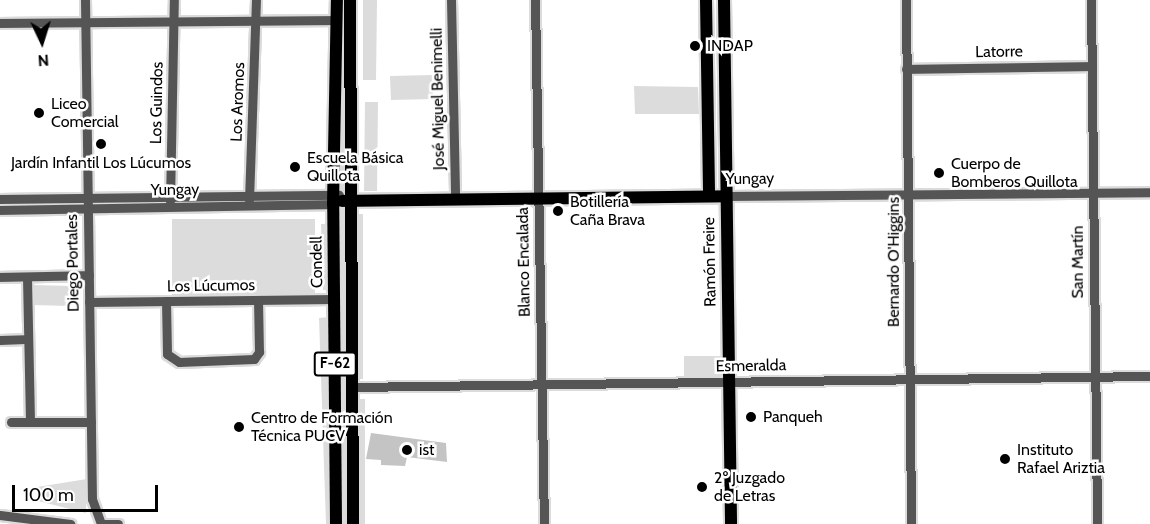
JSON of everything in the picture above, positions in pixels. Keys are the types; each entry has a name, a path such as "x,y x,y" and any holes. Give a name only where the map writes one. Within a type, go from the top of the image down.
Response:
{"main road":[{"name":"Condell","path":"336,0 333,199 336,524"},
{"name":"Condell","path":"350,0 353,524"},
{"name":"Ramón Freire","path":"706,0 709,196"},
{"name":"Ramón Freire","path":"724,0 731,524"},
{"name":"Yungay","path":"333,199 725,196"}],"street":[{"name":"Diego Portales","path":"84,0 92,503 102,524"},
{"name":"Los Guindos","path":"170,207 174,0"},
{"name":"Los Aromos","path":"249,206 256,0"},
{"name":"José Miguel Benimelli","path":"451,0 455,198"},
{"name":"Blanco Encalada","path":"535,0 544,524"},
{"name":"Bernardo O'Higgins","path":"906,0 911,524"},
{"name":"San Martín","path":"1091,0 1093,376 1097,524"},
{"path":"0,23 336,20"},
{"name":"Latorre","path":"906,69 1092,66"},
{"name":"Yungay","path":"725,196 1150,192"},
{"name":"Yungay","path":"0,199 250,195 333,199"},
{"name":"Yungay","path":"0,210 249,206 333,199"},
{"path":"0,277 89,275"},
{"path":"27,278 25,339 30,421"},
{"name":"Los Lúcumos","path":"89,302 334,299"},
{"path":"166,301 170,359 250,361 259,352 258,300"},
{"path":"0,340 25,339"},
{"name":"Esmeralda","path":"352,387 1150,376"},
{"path":"10,422 91,422"},
{"path":"0,515 70,524"},
{"path":"102,524 118,524"}],"shaded area":[{"path":"340,0 348,0 345,193 340,193"},
{"path":"363,0 377,0 376,80 363,80"},
{"path":"432,75 433,99 391,100 390,76"},
{"path":"634,86 698,87 699,114 635,114"},
{"path":"365,102 378,102 377,191 364,191"},
{"path":"338,208 344,208 349,524 341,524"},
{"path":"353,214 363,214 363,379 356,379"},
{"path":"172,219 315,219 315,297 172,297"},
{"path":"321,224 332,224 332,290 323,290"},
{"path":"33,285 70,286 69,306 33,305"},
{"path":"329,317 329,431 333,524 326,524 319,318"},
{"path":"684,356 724,356 724,376 684,376"},
{"path":"356,399 365,399 365,524 361,524 357,475"},
{"path":"87,479 86,513 38,501 37,487"}],"building":[{"name":"ist","path":"371,433 446,443 447,462 407,457 405,466 381,465 381,460 366,459"}],"place":[{"name":"INDAP","path":"695,46"},
{"name":"Liceo Comercial","path":"39,113"},
{"name":"Jardín Infantil Los Lúcumos","path":"101,144"},
{"name":"Escuela Básica Quillota","path":"295,167"},
{"name":"Cuerpo de Bomberos Quillota","path":"939,173"},
{"name":"Botillería Caña Brava","path":"558,211"},
{"name":"Panqueh","path":"751,417"},
{"name":"Centro de Formación Técnica PUCV","path":"239,427"},
{"name":"ist","path":"407,450"},
{"name":"Instituto Rafael Ariztia","path":"1005,459"},
{"name":"2º Juzgado de Letras","path":"702,487"}]}
